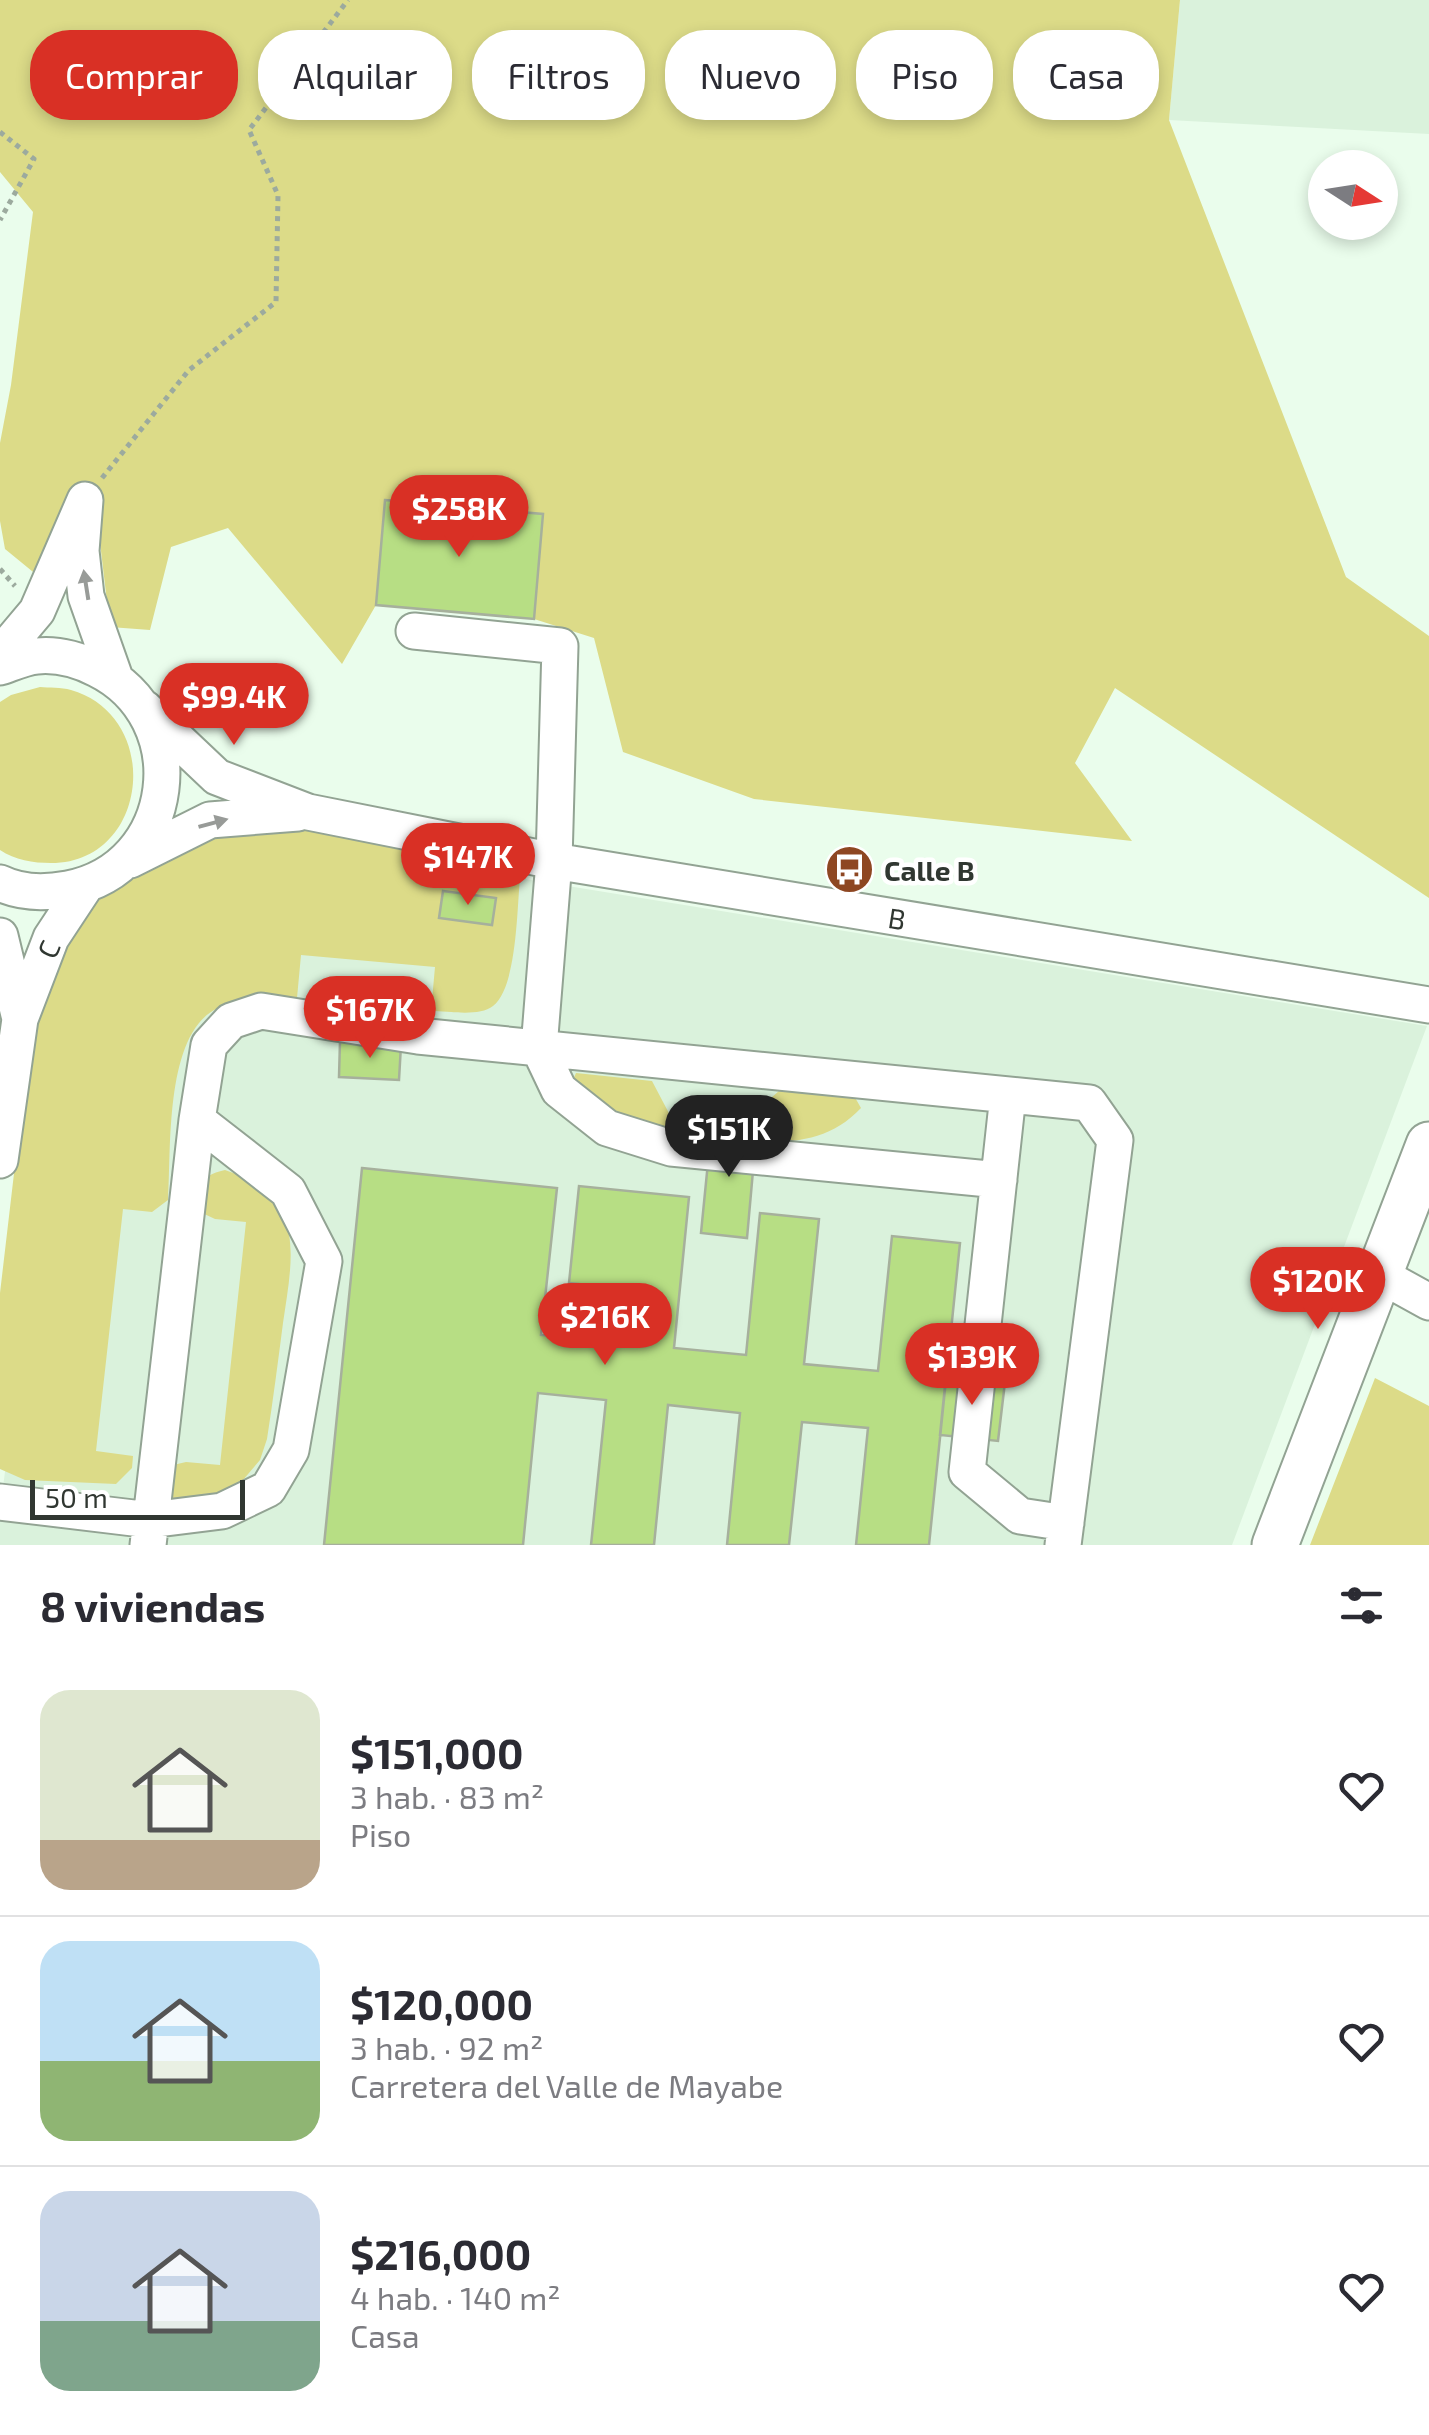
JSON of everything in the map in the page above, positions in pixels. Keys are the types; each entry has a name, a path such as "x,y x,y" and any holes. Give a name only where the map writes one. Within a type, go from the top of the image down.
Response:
{"main road":[{"path":"1274,1545 1429,1145"}],"street":[{"path":"0,656 37,610 85,500"},
{"path":"85,500 81,551 86,596 115,678"},
{"path":"414,631 560,646 554,861 539,1048 559,1090 607,1128 670,1148 999,1180"},
{"path":"0,667 38,656 78,660 115,678"},
{"name":"B","path":"115,678 217,777 308,812 554,861 1429,1005"},
{"path":"124,862 150,830 163,790 161,749 144,708"},
{"name":"B","path":"86,885 210,820 308,812"},
{"path":"0,882 46,892 86,885"},
{"name":"C","path":"0,1160 20,1018 51,938 86,885"},
{"name":"C","path":"0,936 20,1018"},
{"path":"149,1533 209,1045 231,1022 262,1012 418,1036 1089,1103 1115,1140 1065,1534 1020,1516 967,1472 1008,1095"},
{"path":"0,1502 149,1533 222,1510 268,1490 291,1450 324,1261 288,1191 197,1120"},
{"path":"1380,1275 1429,1302"}],"path":[{"path":"85,500 189,370 276,302 278,195 249,130 348,0"},
{"path":"0,132 34,160 0,220"}],"shaded area":[{"path":"0,0 1180,0 1169,120 1346,577 1429,636 1429,898 1115,688 1075,763 1132,841 754,799 623,752 594,638 534,619 543,514 386,500 376,605 342,664 228,528 171,547 150,630 110,627 96,509 38,576 5,549 0,521 0,443 33,212 0,172"},
{"path":"1180,0 1429,0 1429,134 1169,120"},
{"path":"40,687 71,690 101,705 121,728 131,757 133,787 125,815 109,840 84,857 51,863 24,860 0,850 0,702"},
{"path":"279,819 508,861 520,878 507,983 501,997 487,1009 431,1011 435,967 301,955 297,998 288,1007 232,1004 209,1013 193,1032 175,1086 168,1200 152,1212 123,1209 96,1451 133,1456 132,1468 116,1484 25,1480 0,1469 0,1293 34,1003 92,888 215,824"},
{"path":"243,833 1427,1026 1232,1545 0,1545 0,1510 70,975"},
{"path":"576,1073 652,1081 682,1138 637,1128 571,1084"},
{"path":"779,1091 853,1094 861,1108 826,1133 756,1142 757,1126 741,1124"},
{"path":"225,1170 270,1196 282,1212 288,1231 290,1274 267,1439 260,1460 231,1494 174,1503 167,1497 169,1466 186,1462 220,1465 246,1222 215,1219 200,1212 200,1195 209,1175"},
{"path":"1375,1378 1429,1406 1429,1545 1310,1545"}],"building":[{"path":"385,500 543,514 534,619 376,605"},
{"path":"443,891 496,898 492,925 439,918"},
{"path":"340,1041 401,1045 399,1080 339,1077"},
{"path":"712,1122 757,1126 747,1238 701,1233"},
{"path":"362,1168 557,1188 541,1335 614,1342 619,1288 569,1283 579,1186 689,1197 674,1348 746,1355 760,1213 819,1219 804,1364 878,1371 892,1236 960,1243 929,1545 856,1545 868,1428 802,1422 789,1545 727,1545 740,1413 668,1405 654,1545 591,1545 606,1400 538,1393 523,1545 324,1545"},
{"path":"946,1376 1005,1382 998,1441 940,1435"}],"place":[{"name":"Calle B","path":"849,870"}]}
